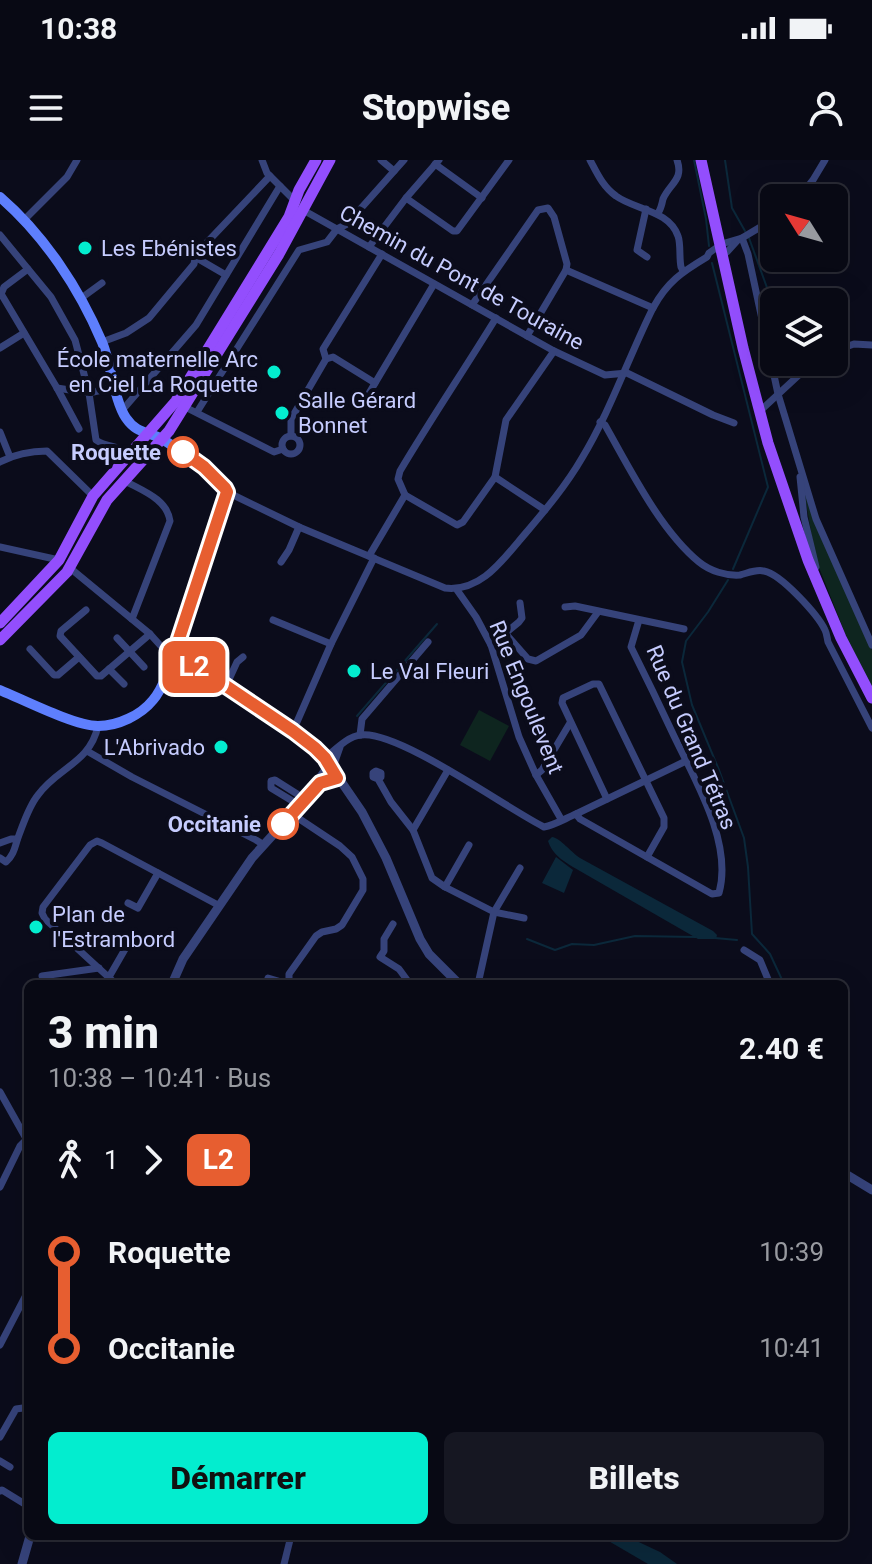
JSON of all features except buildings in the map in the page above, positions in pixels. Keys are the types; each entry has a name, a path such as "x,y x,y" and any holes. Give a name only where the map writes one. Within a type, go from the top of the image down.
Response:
{"main road":[{"path":"0,640 70,568 107,500 163,440 186,407 279,254 316,160"},
{"path":"297,210 330,160"},
{"path":"704,160 729,246 746,356 793,519 841,638 872,698"},
{"path":"0,197 25,219 80,299 102,342 126,418 140,432 163,440 204,467 227,492 173,657 162,686 149,705 125,720 98,726 77,722 0,690"},
{"path":"1,621 59,560 93,496 148,433 186,407"},
{"path":"59,560 70,568"}],"street":[{"path":"25,219 67,177 77,160"},
{"name":"Chemin du Pont de Touraine","path":"262,160 267,173 297,210 337,229 554,351 605,375 623,374"},
{"path":"381,160 394,171"},
{"path":"283,449 274,452 186,407 251,326 299,250 327,242 404,160"},
{"path":"406,198 457,231 509,160"},
{"path":"590,160 612,194 625,202 658,213 677,232 683,271"},
{"path":"658,213 678,177 677,160"},
{"path":"809,184 825,160"},
{"path":"369,247 437,162 482,198"},
{"path":"102,342 126,333 149,318 194,264 196,254 270,176"},
{"path":"121,408 196,325 280,186"},
{"path":"646,209 637,250 647,257"},
{"path":"472,305 538,210 550,210 567,264 566,270 527,336"},
{"path":"227,492 299,527 445,588 457,590 472,585 490,573 545,510 578,465 665,288 709,253 729,246 760,227"},
{"path":"0,235 51,297 75,340 89,393 96,440 124,448 130,454"},
{"path":"729,246 748,254 778,394 816,519 872,645"},
{"path":"326,359 323,349 382,254"},
{"path":"195,257 226,275"},
{"path":"28,269 4,287 1,297 79,429"},
{"path":"566,270 653,308"},
{"path":"80,299 102,283"},
{"path":"362,405 434,284"},
{"path":"496,318 400,471 398,479 405,495 457,525 463,522 495,477 506,420 554,351"},
{"path":"0,348 24,333"},
{"path":"848,346 872,345"},
{"path":"291,436 291,419 326,359 333,357 375,383"},
{"path":"623,374 627,373 734,423"},
{"name":"Chemin du Pont de Touraine","path":"605,375 616,389"},
{"path":"760,411 799,376"},
{"path":"57,388 89,393 115,387"},
{"path":"600,422 605,425 639,486 685,549 702,565 727,574 737,575 755,570 768,572 778,576 805,604 826,630 828,642 872,728"},
{"path":"1,436 10,457"},
{"path":"291,436 300,442 299,451 292,455 286,454 283,449 284,439 291,436"},
{"path":"0,462 35,451 47,451 93,496"},
{"path":"797,458 804,517 825,600"},
{"path":"495,477 545,510"},
{"path":"125,481 164,504 170,521 132,619"},
{"path":"293,731 371,557 405,495"},
{"path":"281,562 299,527"},
{"path":"0,547 59,560"},
{"path":"70,568 150,634 169,655 226,686 315,748 362,812 429,954 455,980"},
{"name":"Rue Engoulevent","path":"457,590 491,645 519,737 561,819"},
{"path":"491,645 522,618 520,603"},
{"path":"565,607 575,606 684,629"},
{"path":"86,610 61,631 60,636 97,676 101,676 150,634"},
{"path":"506,634 528,659 536,661 581,635 598,612"},
{"path":"273,620 331,644"},
{"name":"Rue du Grand Tétras","path":"576,814 712,894 719,893 722,863 705,802 631,647 639,620"},
{"path":"117,638 144,667"},
{"path":"360,735 362,719 428,642"},
{"path":"30,649 54,675 79,657"},
{"path":"226,686 237,662 243,657"},
{"path":"109,669 124,684"},
{"path":"607,799 562,703 563,698 593,684 599,684 664,818 664,827 647,857"},
{"path":"536,775 570,723"},
{"path":"0,858 6,862 9,859 36,797 51,780 87,751 98,726"},
{"path":"178,980 183,959 218,905 264,845 320,783 340,747 351,738 372,735 391,741 448,770 544,827 686,761"},
{"path":"320,783 320,778 330,768 340,747"},
{"path":"87,751 264,845"},
{"path":"413,830 448,770"},
{"path":"378,779 413,830 432,878 494,912 524,918"},
{"path":"288,980 289,974 316,936 342,925 363,890 363,879 352,857 292,814"},
{"path":"0,843 17,839"},
{"path":"112,980 42,913 43,907 90,845 97,841 218,905"},
{"path":"445,887 469,845"},
{"path":"479,980 494,912 520,868"},
{"path":"128,903 138,908 158,873"},
{"path":"393,924 384,939 384,951 380,957 399,969 405,980"},
{"path":"109,977 128,944"},
{"path":"744,950 760,960 769,980"},
{"path":"42,976 99,968"},
{"path":"268,978 275,980"},
{"path":"0,1092 24,1135"},
{"path":"0,1187 24,1143"},
{"path":"848,1175 872,1190"},
{"path":"0,1345 24,1299"},
{"path":"0,1437 16,1409 23,1408"},
{"path":"0,1461 10,1467"},
{"path":"0,1491 24,1504"},
{"path":"22,1564 29,1540"},
{"path":"284,1564 290,1540"}],"green space":[{"path":"802,480 872,650 872,687 849,643 816,560"},
{"path":"479,710 509,726 490,761 460,745"}],"water":[{"path":"552,837 580,858 713,931 716,939 698,939 573,867 552,850 548,841"},
{"path":"556,857 573,870 564,893 542,883"},
{"path":"607,1540 634,1540 677,1564 648,1564"}],"waterway":[{"path":"694,160 709,246"},
{"path":"725,160 732,208 745,231"},
{"path":"749,238 767,288"},
{"path":"712,263 768,487 733,569"},
{"path":"728,580 686,641 682,662 692,705 744,838 752,934 770,954 782,980"},
{"path":"357,716 437,624"},
{"path":"527,939 555,950 572,944 594,945 635,936 696,937"},
{"path":"715,938 737,940"}],"bus line":[{"name":"L2","path":"183,452 204,467 227,492 173,657 220,682 293,731 325,758 337,778 320,783 283,824"}],"place":[{"name":"Les Ebénistes","path":"85,248"},
{"name":"École maternelle Arc en Ciel La Roquette","path":"274,372"},
{"name":"Salle Gérard Bonnet","path":"282,413"},
{"name":"Roquette","path":"183,452"},
{"name":"Le Val Fleuri","path":"354,671"},
{"name":"L'Abrivado","path":"221,747"},
{"name":"Occitanie","path":"283,824"},
{"name":"Plan de l'Estrambord","path":"36,927"}]}
